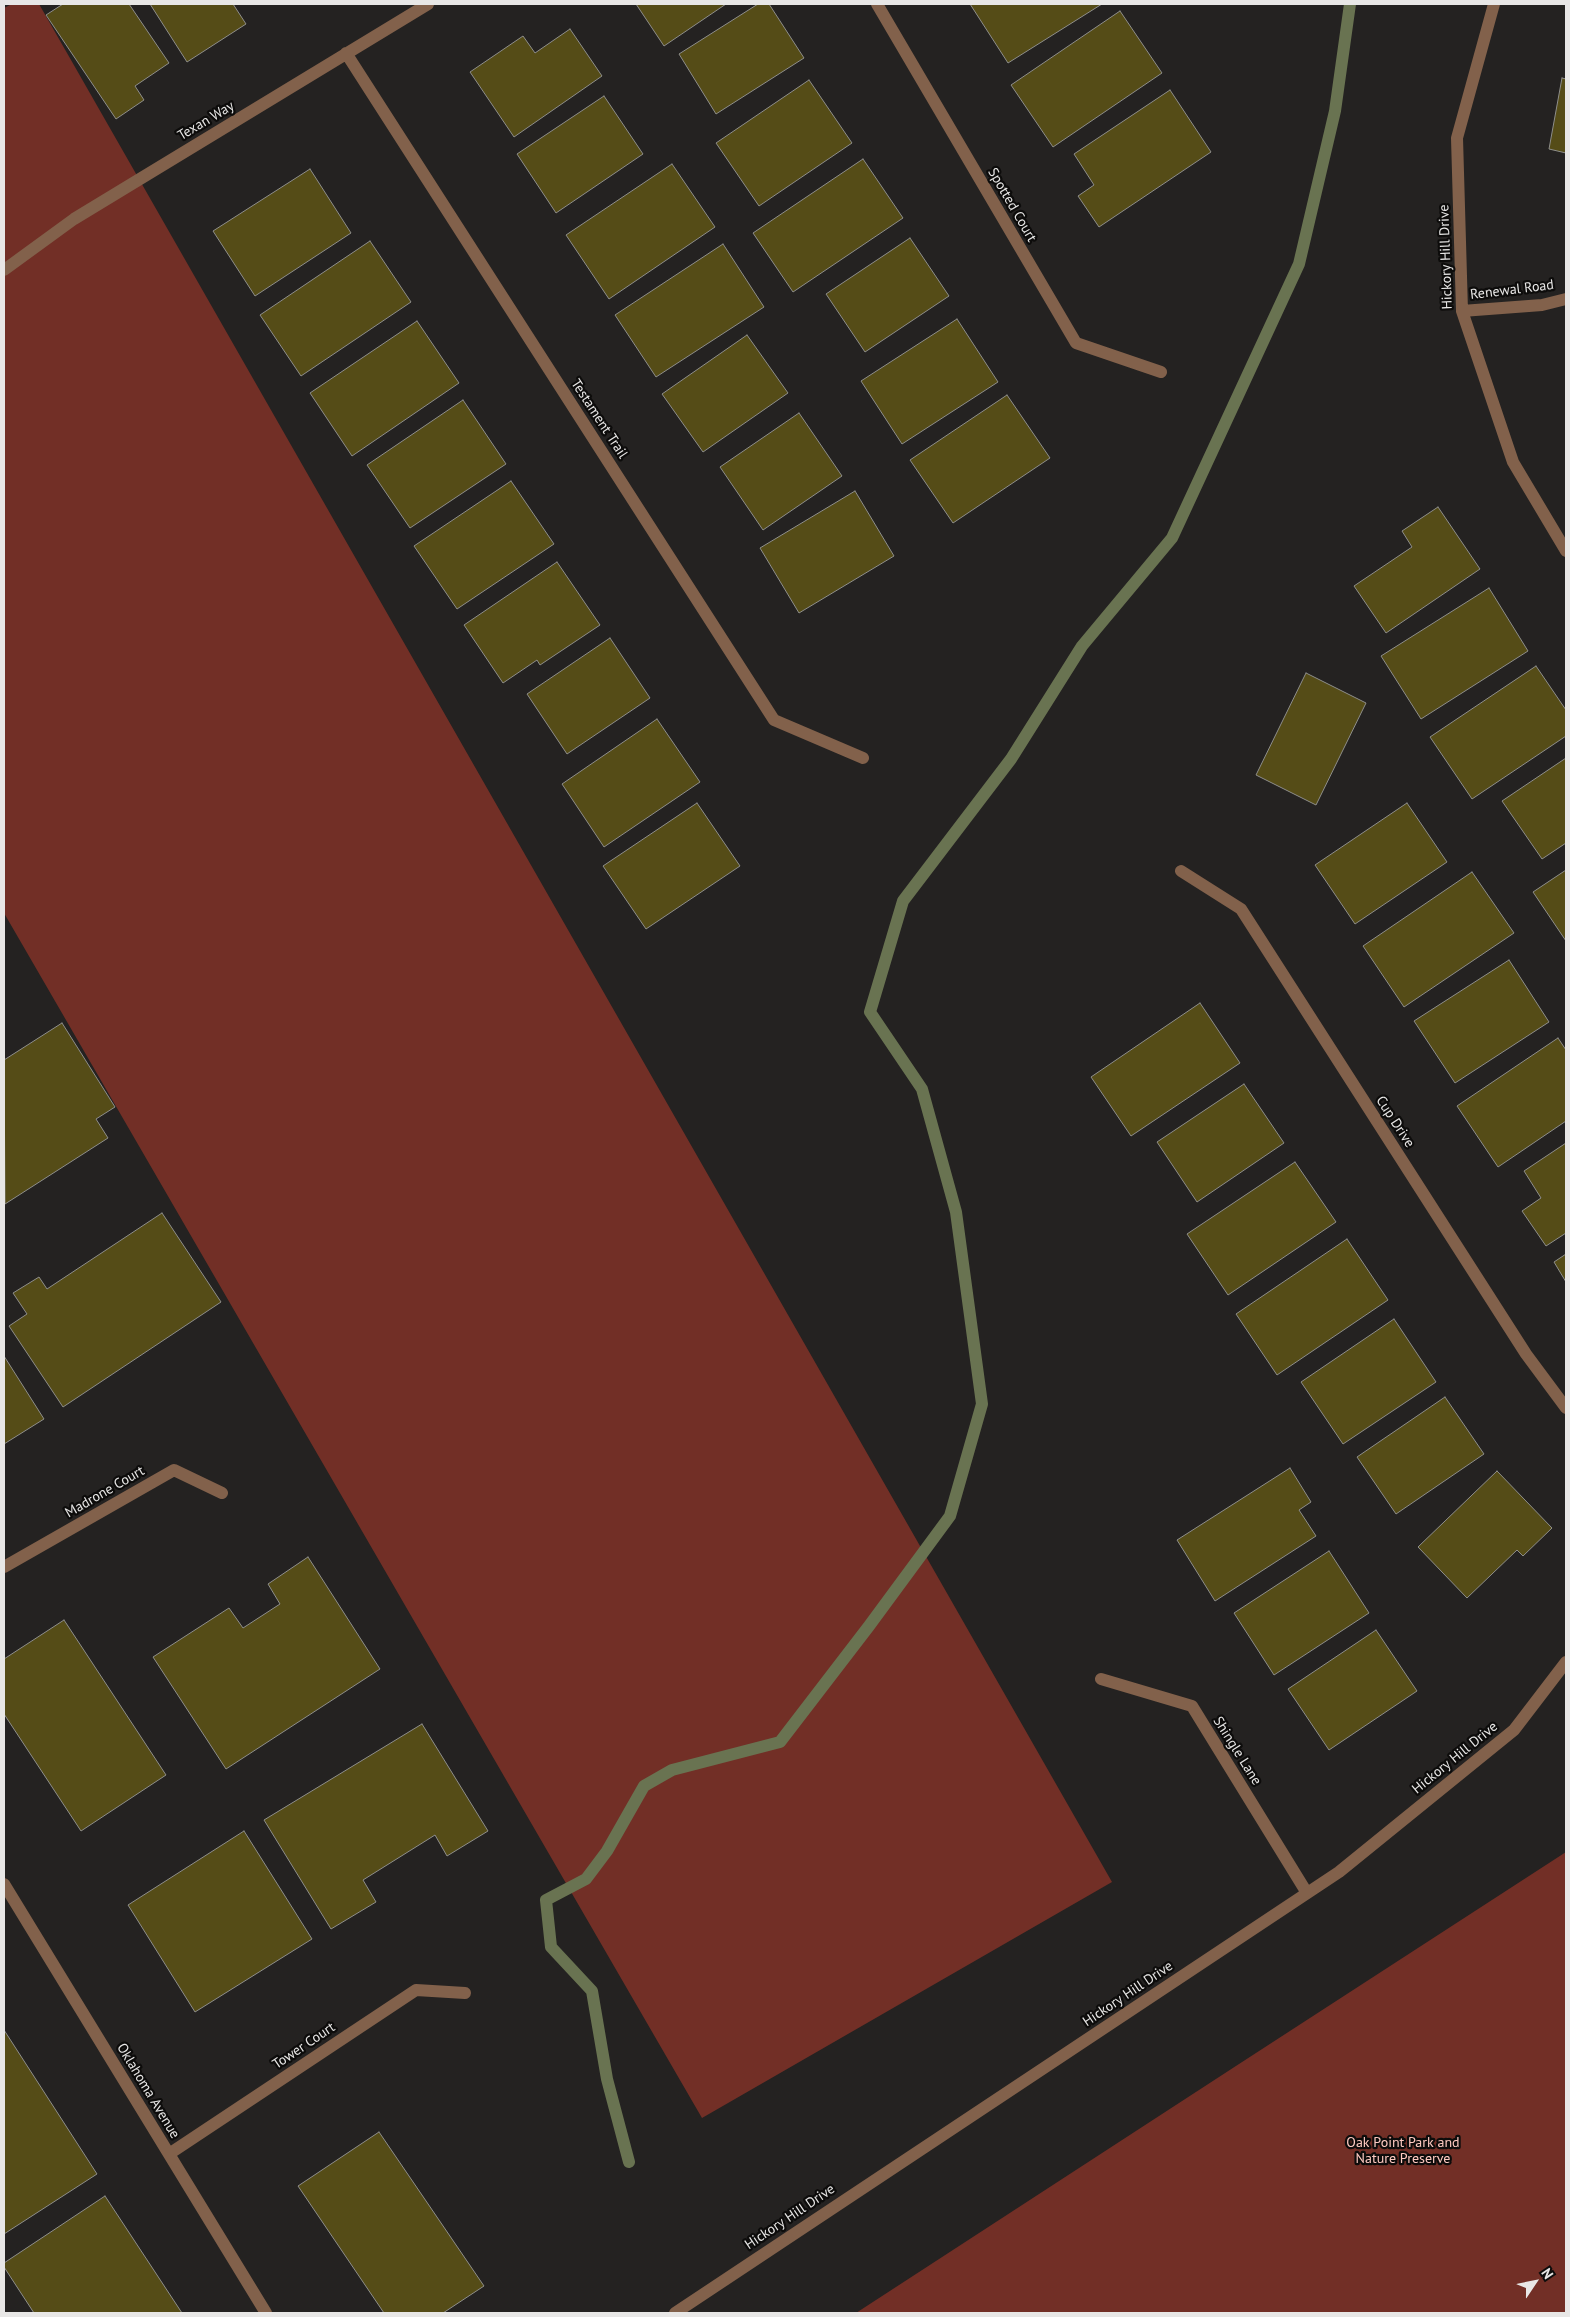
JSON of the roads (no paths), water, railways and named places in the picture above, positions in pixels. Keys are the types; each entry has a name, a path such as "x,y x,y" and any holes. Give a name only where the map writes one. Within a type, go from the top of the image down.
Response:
{"street":[{"name":"Texan Way","path":"4,270 74,219 428,4"},
{"name":"Spotted Court","path":"877,4 1076,343 1161,372"},
{"name":"Hickory Hill Drive","path":"1494,4 1457,138 1462,311 1513,462 1566,551"},
{"name":"Testament Trail","path":"346,54 774,720 862,758"},
{"name":"Renewal Road","path":"1462,311 1542,305 1566,299"},
{"name":"Cup Drive","path":"1181,871 1242,909 1526,1354 1566,1408"},
{"name":"Madrone Court","path":"4,1567 174,1470 222,1493"},
{"name":"Hickory Hill Drive","path":"675,2313 1340,1872 1514,1730 1566,1662"},
{"name":"Shingle Lane","path":"1101,1679 1192,1706 1307,1893"},
{"name":"Oklahoma Avenue","path":"4,1884 266,2313"},
{"name":"Tower Court","path":"169,2154 416,1990 465,1993"}],"waterway":[{"path":"629,2162 607,2079 592,1991 551,1947 546,1900 586,1879 607,1851 644,1786 672,1770 780,1742 950,1516 982,1404 956,1212 922,1089 870,1012 903,901 1011,759 1082,646 1172,538 1299,264 1335,111 1350,4"}],"park label":[{"name":"Oak Point Park and Nature Preserve","path":"1403,2152"}]}
